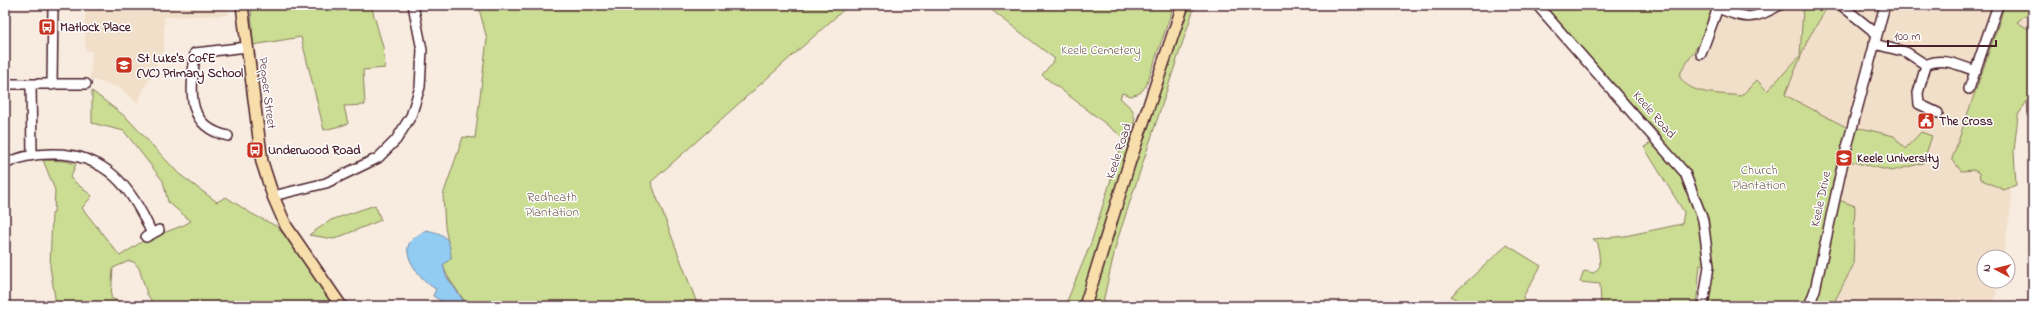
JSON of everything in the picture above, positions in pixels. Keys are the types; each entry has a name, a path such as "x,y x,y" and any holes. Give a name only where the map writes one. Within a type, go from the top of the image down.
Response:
{"main road":[{"name":"Pepper Street","path":"242,5 262,162 273,196 286,226 342,306"},
{"name":"Keele Road","path":"1085,306 1129,164 1183,5"}],"street":[{"path":"52,85 53,5"},
{"path":"273,196 326,182 378,158 396,140 411,116 420,88 422,50 413,5"},
{"name":"Keele Road","path":"1537,5 1685,173 1703,220 1709,266 1703,306"},
{"path":"1701,54 1718,7 1741,16 1753,18 1771,11 1779,5"},
{"path":"1841,5 1877,34"},
{"name":"Keele Drive","path":"1809,306 1815,290 1843,162 1885,5"},
{"path":"1969,89 1998,5"},
{"path":"1874,44 1906,52 1926,65"},
{"path":"228,136 216,134 202,122 193,107 191,95 195,53 247,47"},
{"path":"1926,65 1933,62 1946,61 1976,71"},
{"path":"1926,65 1918,93 1919,104 1938,113"},
{"path":"5,84 86,84"},
{"path":"31,85 32,154"},
{"path":"5,164 32,154 75,155 103,167 126,186 142,212 152,234"}],"shaded area":[{"name":"St Luke's CofE (VC) Primary School","path":"85,5 228,5 229,15 164,17 164,51 137,103 120,88 90,79 92,51 85,50"},
{"name":"Keele University","path":"1542,5 2033,5 2033,97 2024,107 2005,149 2012,200 2004,249 1976,249 1976,289 1997,289 1994,306 1711,306 1716,268 1663,137"},
{"path":"1451,296 1466,306 1439,306"}],"green space":[{"path":"251,5 339,5 338,11 362,5 371,5 383,47 385,68 363,70 365,105 344,106 348,124 324,130 301,37 253,45"},
{"name":"Redheath Plantation","path":"478,5 849,5 651,182 698,306 467,306 445,271 443,265 451,258 445,227 443,195 463,137 475,138 487,39"},
{"name":"Keele Cemetery","path":"985,5 1174,5 1146,86 1140,93 1131,96 1122,93 1120,98 1132,109 1135,119 1115,196 1080,306 1065,306 1091,243 1124,138 1042,75 1055,59"},
{"path":"1186,5 1195,5 1117,241 1102,306 1089,306"},
{"name":"Church Plantation","path":"1542,5 1715,5 1705,34 1679,75 1683,82 1698,90 1715,94 1741,96 1757,80 1767,91 1800,56 1803,9 1813,5 1823,5 1825,11 1808,39 1785,95 1846,127 1865,129 1894,136 1905,149 1921,132 1932,136 1923,163 1892,171 1848,161 1839,200 1855,206 1853,266 1832,306 1703,306 1708,266 1700,265 1696,306 1601,306 1600,284 1580,282 1584,271 1594,273 1600,266 1598,243 1593,239 1625,236 1682,224 1684,212 1644,147 1662,137"},
{"path":"2004,5 2033,5 2033,9 2017,22 2033,32 2033,92 2018,115 2014,151 2016,185 2004,190 1980,179 1979,173 1974,170 1961,171 1952,159"},
{"path":"92,91 127,118 179,174 217,202 226,197 252,214 276,226 291,242 334,306 155,306 147,294 139,268 134,262 129,261 113,268 111,298 130,306 54,306 55,298 50,267 52,214 54,212 55,190 43,160 65,161 76,164 70,178 92,196 82,208 120,256 143,241 191,221 168,202 163,181 124,131 92,123"},
{"path":"375,205 381,220 334,239 309,235 331,220"},
{"path":"1507,245 1541,266 1523,297 1525,306 1466,306 1451,296"},
{"path":"1995,303 2033,304 2033,306 1994,306"}],"water":[{"path":"426,230 442,235 448,241 451,258 443,265 446,276 467,306 449,306 433,296 436,289 426,282 412,263 408,250 409,244 414,238"}],"place":[{"name":"Matlock Place","path":"47,27"},
{"name":"St Luke's CofE (VC) Primary School","path":"124,65"},
{"name":"The Cross","path":"1926,121"},
{"name":"Underwood Road","path":"255,150"},
{"name":"Keele University","path":"1844,158"}]}
